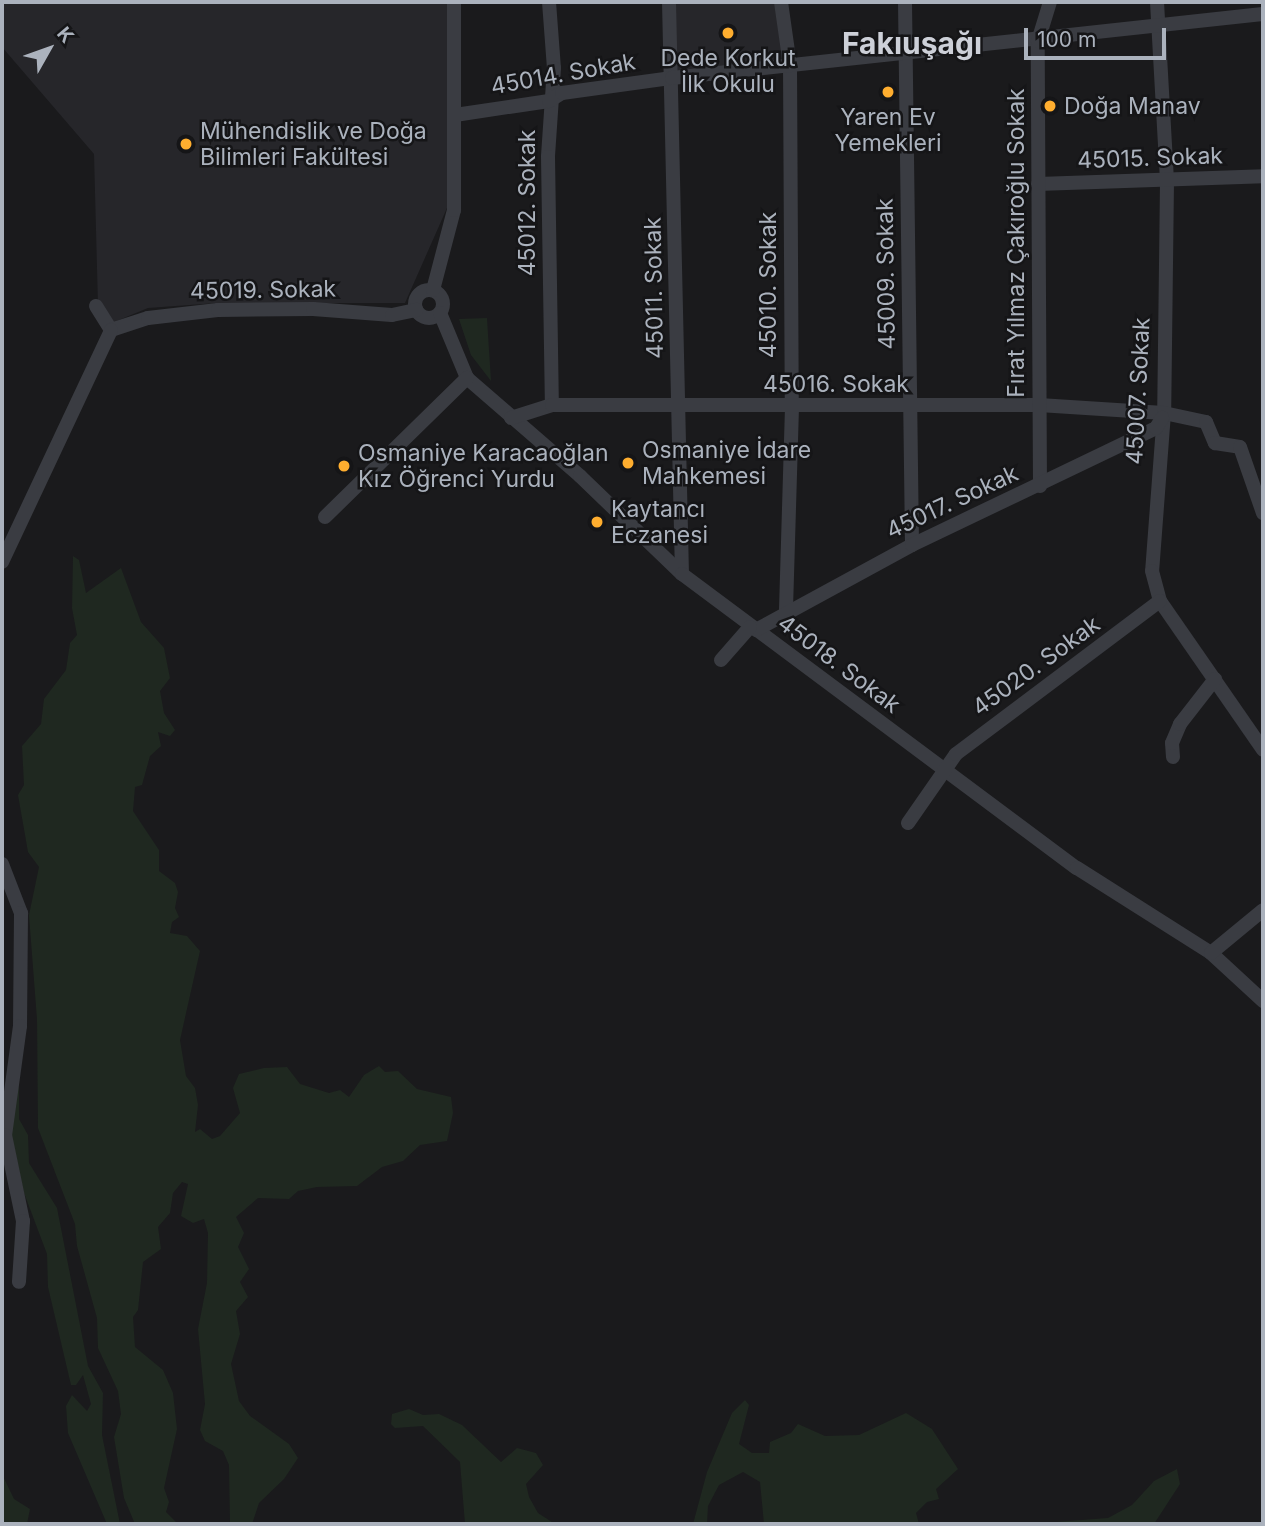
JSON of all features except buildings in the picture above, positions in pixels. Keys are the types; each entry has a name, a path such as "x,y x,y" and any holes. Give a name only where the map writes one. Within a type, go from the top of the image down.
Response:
{"street":[{"path":"433,290 454,210 454,2"},
{"name":"45012. Sokak","path":"549,2 554,68 549,101 552,404"},
{"name":"45011. Sokak","path":"669,2 682,574"},
{"name":"45010. Sokak","path":"781,2 790,65 792,407 786,611"},
{"name":"45009. Sokak","path":"905,2 912,545"},
{"name":"Fırat Yılmaz Çakıroğlu Sokak","path":"1040,486 1038,184 1044,39 1050,2"},
{"name":"Fırat Yılmaz Çakıroğlu Sokak","path":"1044,39 1057,2"},
{"name":"45007. Sokak","path":"1157,2 1167,182 1164,413 1152,571 1160,601 1263,750"},
{"name":"45014. Sokak","path":"455,115 549,101 562,93 672,78 1263,14"},
{"name":"45015. Sokak","path":"1038,184 1167,182 1263,176"},
{"path":"433,290 443,300 440,313 427,318 416,310 420,293 433,290"},
{"path":"2,562 111,330 96,306"},
{"name":"45019. Sokak","path":"111,330 148,318 218,310 313,309 392,315 416,310"},
{"name":"45018. Sokak","path":"440,313 467,378 580,476 682,574 942,771 1077,868 1211,953 1263,1001"},
{"path":"325,517 467,378"},
{"name":"45016. Sokak","path":"511,418 552,404 680,407 1039,405 1164,413 1206,422 1215,443 1240,447 1263,513"},
{"name":"45017. Sokak","path":"721,660 753,628 912,545 1040,486 1156,428 1164,413"},
{"name":"45020. Sokak","path":"908,822 956,754 1160,601"},
{"path":"1173,757 1172,743 1180,724 1215,679"},
{"path":"2,864 21,912 20,1026 6,1082 5,1135 23,1221 19,1282"},
{"path":"1211,953 1263,910"}],"shaded area":[{"path":"2,2 447,2 447,208 405,303 217,303 148,308 114,322 98,306 94,154 2,47"},
{"name":"Dede Korkut İlk Okulu","path":"669,2 781,2 790,65 672,78"},
{"path":"487,318 491,381 471,355 459,319"},
{"path":"73,556 79,560 86,593 121,568 141,622 164,648 170,678 160,691 164,713 175,730 170,736 158,732 161,746 150,756 142,785 135,787 133,811 159,850 159,871 175,883 178,892 175,908 179,917 172,922 170,933 187,936 200,951 180,1040 186,1076 195,1088 198,1105 195,1132 200,1129 212,1139 220,1136 240,1113 233,1088 239,1074 264,1068 287,1067 300,1084 329,1093 340,1090 349,1097 364,1075 379,1066 385,1072 398,1071 417,1089 451,1097 453,1113 447,1141 420,1145 403,1161 382,1167 357,1186 317,1187 298,1191 289,1199 258,1198 236,1217 244,1233 238,1247 249,1269 240,1282 248,1297 236,1311 240,1334 231,1364 239,1401 250,1416 289,1444 298,1458 284,1479 259,1503 252,1524 230,1524 229,1465 223,1451 205,1441 200,1430 205,1404 198,1329 207,1283 208,1233 204,1219 193,1223 181,1216 188,1184 182,1182 173,1193 170,1213 158,1227 161,1249 143,1262 138,1310 133,1317 135,1347 163,1370 173,1393 177,1429 164,1488 169,1502 166,1512 178,1524 135,1524 124,1498 114,1437 121,1414 118,1391 98,1348 97,1318 77,1246 75,1224 38,1128 37,1019 29,915 39,867 28,852 18,795 24,785 22,746 41,724 44,699 66,670 70,643 77,635 72,608"},
{"path":"19,1083 19,1119 28,1135 29,1163 57,1208 88,1366 103,1393 102,1435 120,1524 107,1524 68,1433 66,1406 72,1395 87,1411 91,1404 83,1375 76,1385 71,1385 48,1287 47,1254 24,1193 10,1128"},
{"path":"745,1400 749,1405 739,1444 752,1453 769,1453 770,1442 791,1433 798,1424 825,1436 859,1435 906,1413 932,1429 958,1469 936,1489 939,1499 927,1502 916,1513 919,1524 764,1524 760,1482 743,1472 719,1485 708,1506 707,1524 693,1524 707,1472 732,1413"},
{"path":"409,1409 423,1415 439,1414 462,1425 501,1462 517,1448 536,1453 543,1465 526,1484 529,1497 538,1513 555,1524 465,1524 460,1462 423,1426 395,1428 391,1424 392,1414"},
{"path":"1177,1469 1180,1484 1154,1524 1030,1524 1108,1518 1132,1505 1154,1481"},
{"path":"2,1474 14,1499 30,1509 27,1524 2,1524"}],"place":[{"name":"Dede Korkut İlk Okulu","path":"728,33"},
{"name":"Yaren Ev Yemekleri","path":"888,92"},
{"name":"Doğa Manav","path":"1050,106"},
{"name":"Mühendislik ve Doğa Bilimleri Fakültesi","path":"186,144"},
{"name":"Osmaniye İdare Mahkemesi","path":"628,463"},
{"name":"Osmaniye Karacaoğlan Kız Öğrenci Yurdu","path":"344,466"},
{"name":"Kaytancı Eczanesi","path":"597,522"}],"district":[{"name":"Fakıuşağı","path":"912,43"}]}
